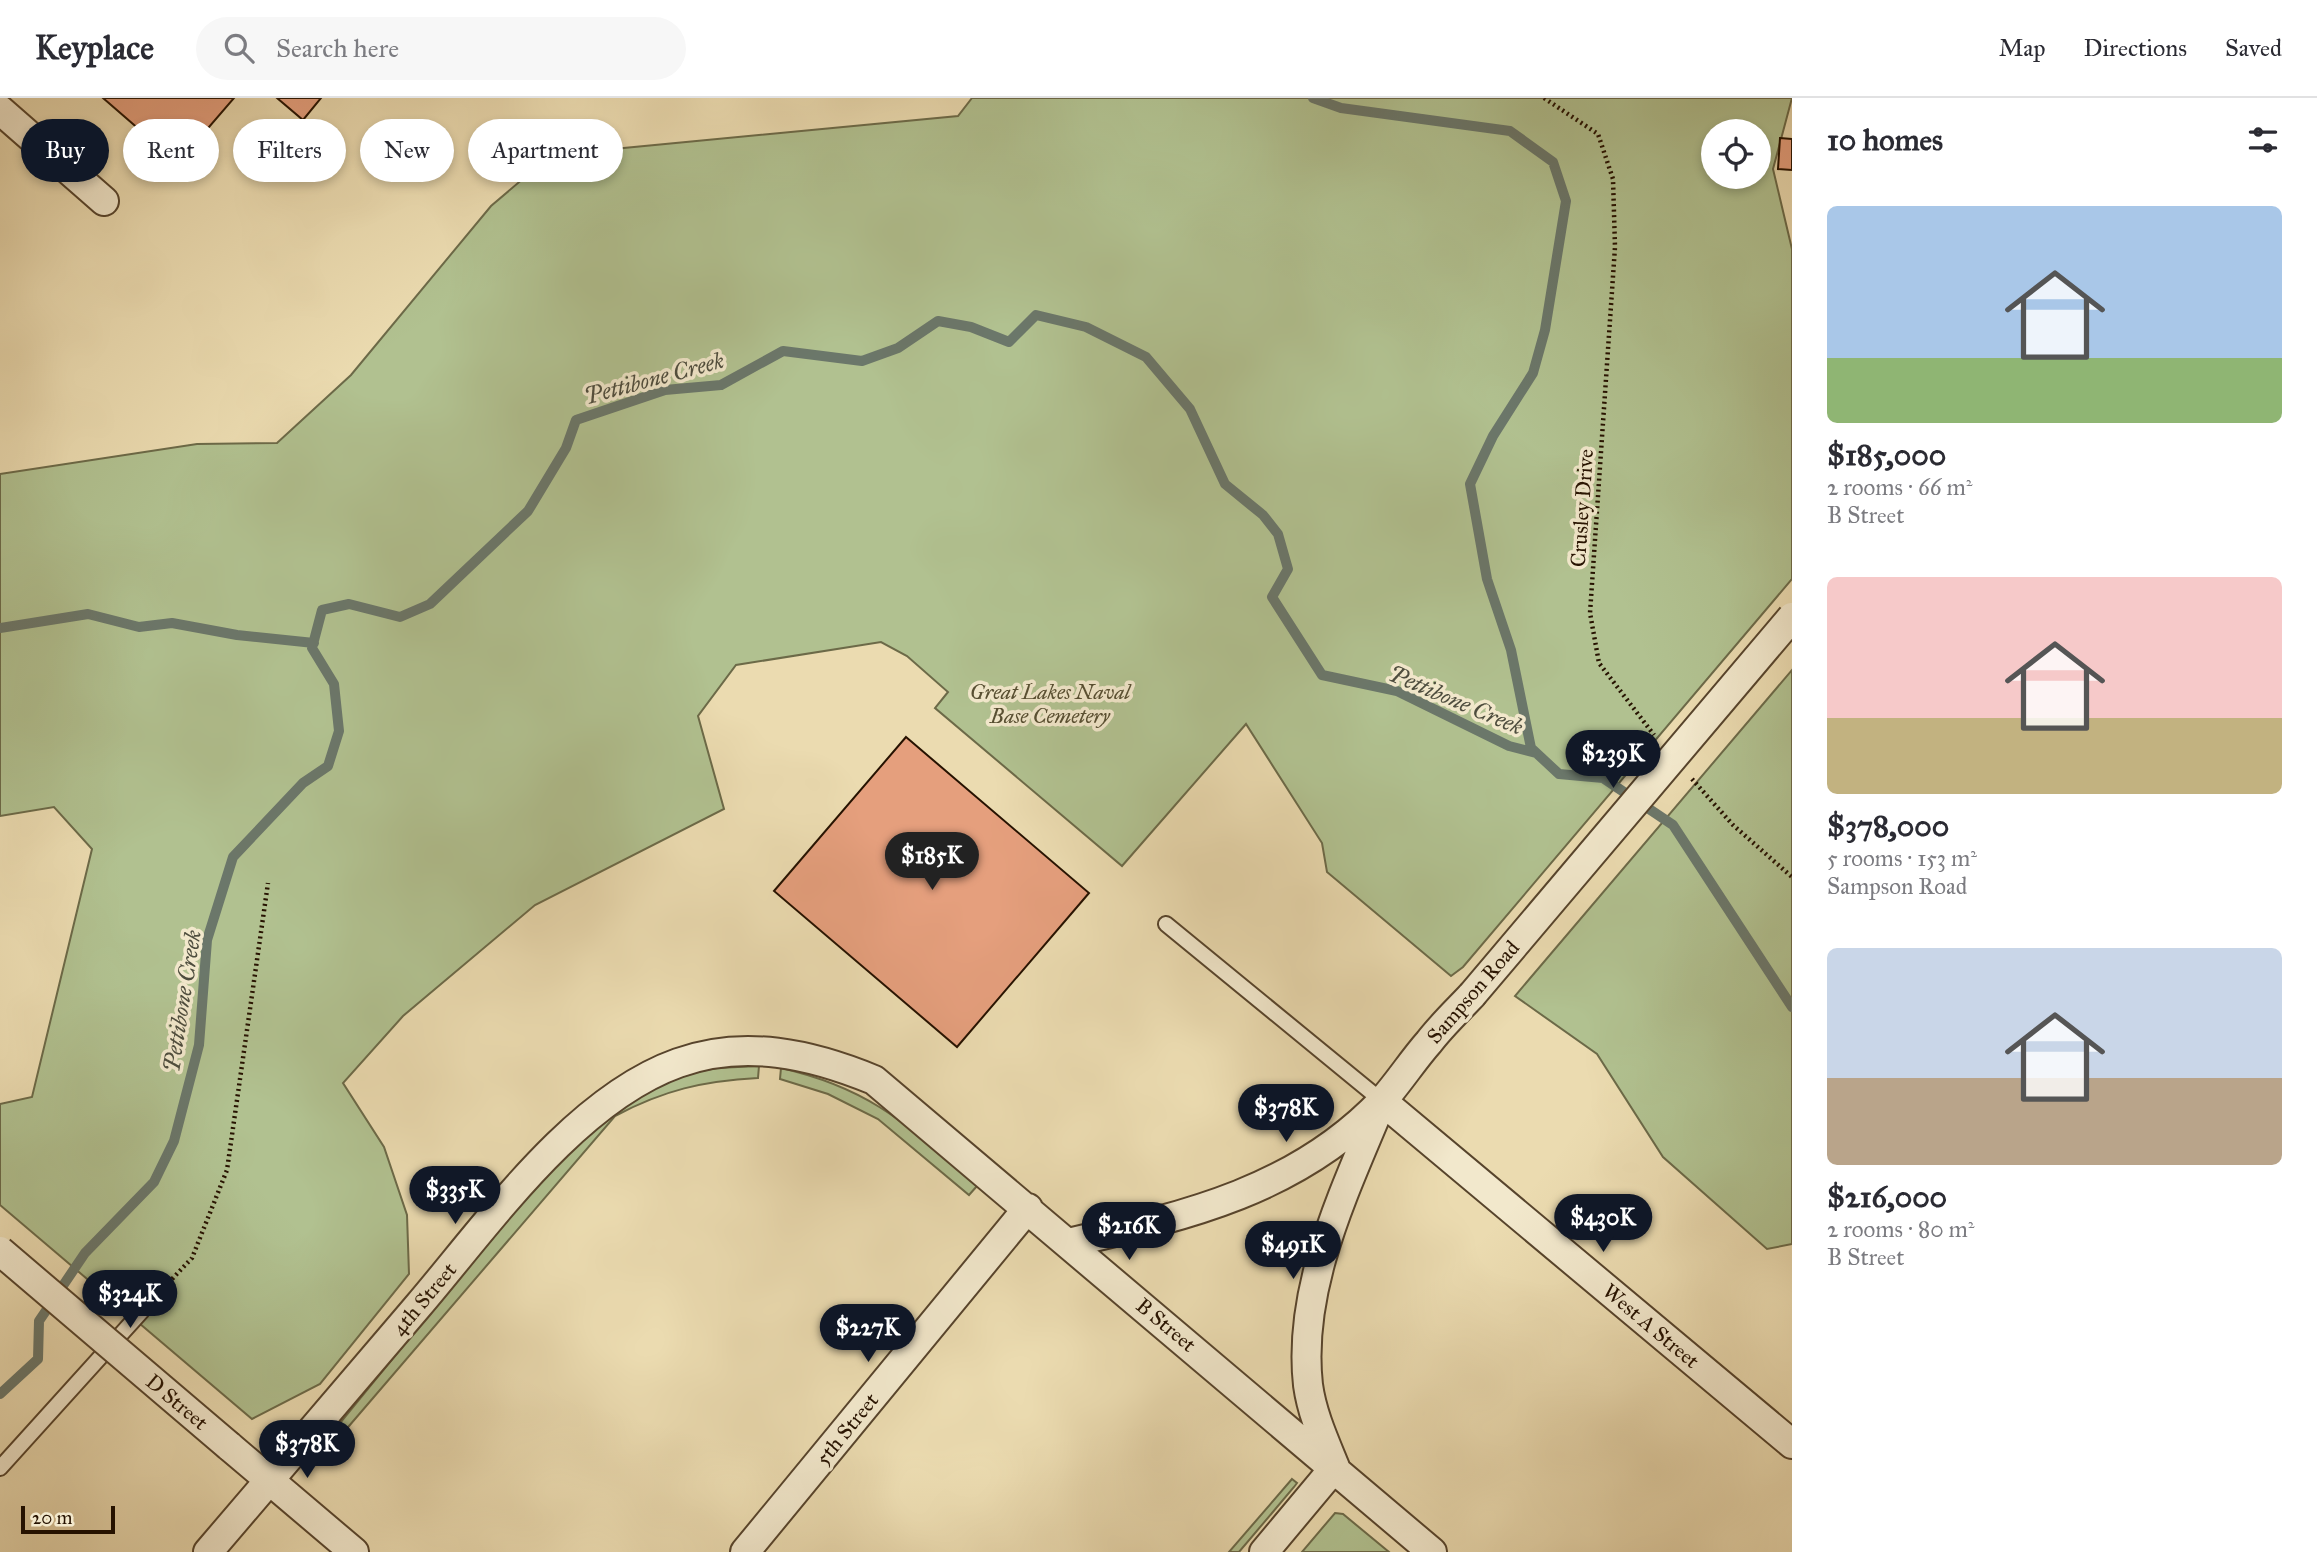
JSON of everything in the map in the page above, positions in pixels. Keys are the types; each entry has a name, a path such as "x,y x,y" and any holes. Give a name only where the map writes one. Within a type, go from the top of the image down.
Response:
{"street":[{"path":"0,110 104,201"},
{"name":"Sampson Road","path":"1068,1243 1181,1216 1246,1194 1278,1179 1329,1146 1382,1101 1429,1041 1472,995 1792,617"},
{"name":"4th Street","path":"208,1552 531,1174 598,1107 639,1081 679,1062 725,1052 765,1050 783,1053"},
{"name":"B Street","path":"783,1053 834,1063 874,1080 1335,1467 1432,1552"},
{"path":"1264,1552 1335,1467 1315,1419 1308,1384 1308,1322 1329,1231 1382,1101"},
{"name":"West A Street","path":"1382,1101 1792,1444"},
{"name":"5th Street","path":"745,1552 1028,1208"},
{"name":"D Street","path":"0,1251 354,1552"}],"lane":[{"path":"1166,924 1382,1101"},
{"path":"0,1468 142,1311"}],"path":[{"name":"Crusley Drive","path":"1544,98 1598,134 1613,178 1615,247 1590,613 1599,663 1659,742"},
{"path":"1687,773 1733,825 1792,877"},
{"path":"142,1311 192,1258 227,1170 240,1060 268,883"}],"green space":[{"name":"Great Lakes Naval Base Cemetery","path":"972,98 1792,98 1773,169 1792,249 1792,579 1463,967 1451,976 1327,872 1322,843 1246,724 1122,866 935,708 948,692 907,656 881,642 736,665 698,716 724,809 535,905 403,1016 343,1083 384,1147 407,1215 409,1274 320,1384 252,1419 0,1205 0,1104 32,1097 92,849 54,807 0,816 0,474 197,444 277,443 351,375 491,206 519,182 623,182 623,148 958,116"},
{"path":"1792,670 1792,1244 1767,1249 1663,1157 1597,1054 1515,996"},
{"path":"759,1066 758,1078 684,1088 615,1116 319,1461 313,1456 479,1253 573,1144 632,1095 685,1074 717,1068"},
{"path":"781,1068 841,1087 888,1112 977,1186 969,1195 878,1119 828,1094 780,1079"},
{"path":"1292,1479 1297,1483 1239,1552 1229,1552"},
{"path":"1335,1513 1343,1514 1389,1552 1302,1552"}],"building":[{"path":"103,98 234,98 216,119 127,119"},
{"path":"277,98 321,98 302,119"},
{"path":"1780,138 1792,139 1792,170 1778,169"},
{"path":"906,737 1089,893 957,1047 774,891"}],"waterway":[{"name":"Pettibone Creek","path":"1313,98 1341,108 1510,131 1553,162 1566,201 1545,330 1533,373 1493,436 1470,484 1487,579 1511,650 1531,748 1559,774 1603,778 1673,825 1792,1007"},
{"name":"Pettibone Creek","path":"0,1394 38,1359 39,1321 85,1253 154,1182 174,1141 199,1045 207,940 233,857 303,783 328,766 339,731 334,684 312,648 322,610 349,604 400,617 430,604 528,511 566,448 576,420 665,390 721,385 783,351 862,361 898,348 938,321 971,327 1009,342 1036,315 1086,327 1146,357 1190,409 1225,484 1263,515 1278,534 1288,569 1272,597 1322,675 1397,691 1509,746 1536,753"},
{"name":"Pettibone Creek","path":"0,628 88,614 139,627 172,623 237,635 314,643"}]}
